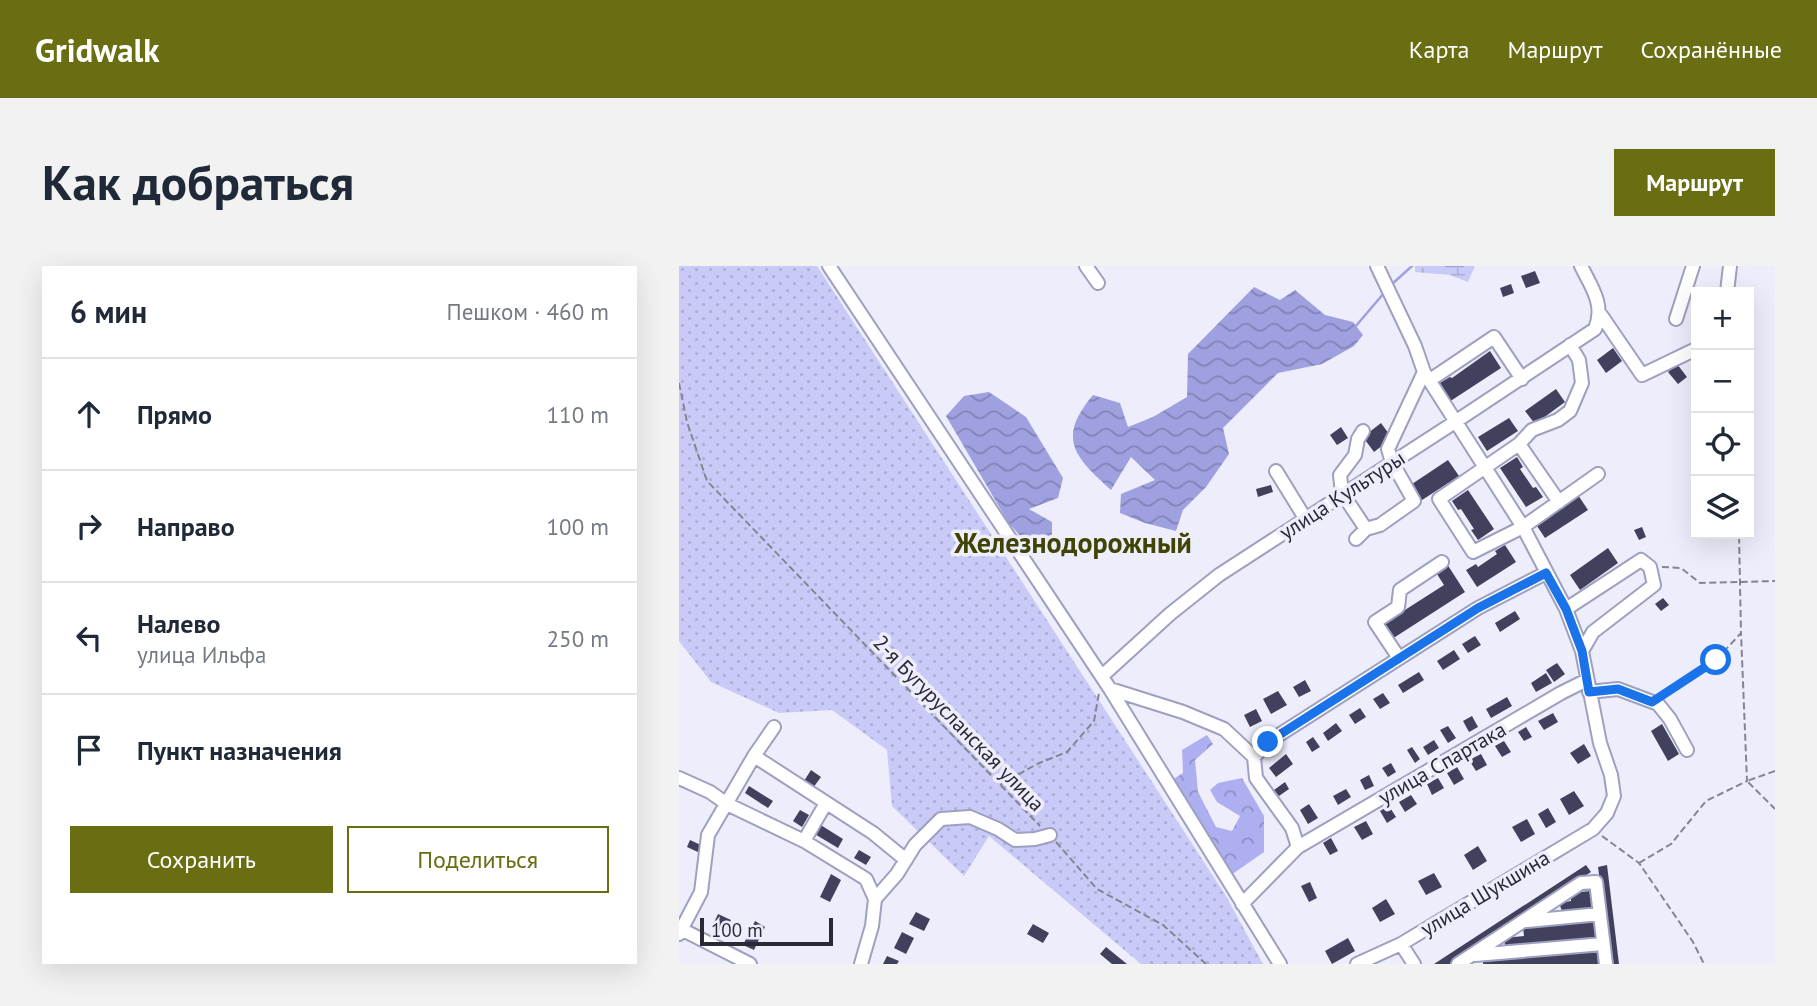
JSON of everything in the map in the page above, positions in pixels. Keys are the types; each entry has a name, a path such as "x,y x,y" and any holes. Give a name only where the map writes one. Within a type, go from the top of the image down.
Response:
{"street":[{"path":"829,266 1102,676 1280,964"},
{"path":"1086,266 1098,283"},
{"path":"1377,266 1455,422 1523,527 1566,609 1582,651 1588,686 1618,689 1658,704 1670,719 1687,750"},
{"path":"1581,266 1598,302 1601,315 1642,375 1694,350"},
{"path":"1677,319 1693,266"},
{"path":"1728,287 1730,266"},
{"name":"улица Культуры","path":"1102,676 1170,614 1219,575 1522,379 1595,329 1601,315"},
{"path":"1356,539 1366,528 1380,524 1414,501 1392,462 1388,449 1430,374 1494,337 1522,379"},
{"path":"1570,345 1579,360 1582,383 1570,411 1558,420 1532,430 1519,444 1439,499 1473,552 1523,527 1598,474"},
{"path":"1363,431 1358,439 1355,455 1340,475 1342,494 1366,528"},
{"path":"1519,444 1559,502"},
{"path":"1276,471 1305,518"},
{"path":"1566,609 1641,560 1650,567 1654,586 1593,632 1582,651"},
{"path":"1399,658 1375,622 1398,607 1400,590 1442,562"},
{"path":"1254,757 1268,742 1478,608 1546,573"},
{"name":"улица Шукшина","path":"1357,964 1401,944 1593,830 1607,813 1614,796 1588,686"},
{"name":"улица Спартака","path":"1242,904 1298,847 1561,693 1588,686"},
{"path":"1110,689 1183,712 1224,729 1254,757 1256,778 1292,828 1298,847"},
{"path":"750,964 680,931 701,892 708,835 720,811 727,804 774,727"},
{"path":"754,756 873,833 906,860"},
{"path":"679,778 804,842 866,878 875,899 872,926 861,964"},
{"path":"804,842 826,803"},
{"path":"875,899 897,874 915,845 941,819 970,817 1014,840 1050,835"},
{"path":"1458,964 1581,883 1596,882 1606,964"},
{"path":"1524,921 1600,914"},
{"path":"1401,944 1413,964"},
{"path":"1471,955 1603,944"}],"path":[{"name":"2-я Бугурусланская улица","path":"679,383 687,422 707,481 999,786 1050,835 1097,889 1163,925 1206,964"},
{"path":"1739,539 1747,780 1775,809"},
{"path":"1650,567 1681,568 1700,583 1775,581"},
{"path":"1652,702 1716,660 1741,634"},
{"path":"999,786 1037,764 1067,752 1094,721 1102,676"},
{"path":"1639,863 1671,844 1706,801 1747,780 1775,771"},
{"path":"1593,830 1639,863 1693,942 1704,964"}],"green space":[{"path":"679,266 817,266 1226,896 1263,964 1141,964 989,836 964,876 892,806 887,750 832,710 779,713 711,682 679,641"},
{"path":"1415,266 1475,266 1468,282 1450,275 1415,272"},
{"path":"1207,735 1213,744 1195,760 1198,792 1216,827 1232,831 1240,816 1217,802 1210,790 1218,783 1242,778 1264,816 1264,852 1231,875 1172,780 1183,773 1182,750"}],"water":[{"path":"1254,287 1280,300 1295,290 1325,315 1353,322 1363,335 1354,346 1322,364 1278,373 1223,428 1229,454 1206,487 1183,510 1176,531 1120,513 1121,494 1155,480 1131,457 1111,490 1098,478 1075,447 1075,424 1082,410 1093,395 1120,403 1128,427 1153,417 1187,397 1188,354"},
{"path":"989,392 1026,417 1063,478 1058,498 1029,509 1052,522 1052,545 1033,551 1008,522 946,416 964,396"}],"building":[{"path":"1535,271 1540,283 1526,288 1521,276"},
{"path":"1511,284 1514,293 1503,297 1500,288"},
{"path":"1613,348 1622,361 1606,373 1597,360"},
{"path":"1490,351 1501,368 1449,402 1438,384 1452,378"},
{"path":"1677,364 1687,377 1678,384 1668,372"},
{"path":"1556,389 1565,402 1535,424 1525,411"},
{"path":"1509,418 1518,431 1487,451 1478,437"},
{"path":"1381,423 1392,438 1374,452 1363,437"},
{"path":"1341,427 1348,438 1337,445 1330,435"},
{"path":"1517,457 1523,467 1520,469 1543,497 1526,507 1500,468"},
{"path":"1448,460 1459,476 1419,502 1409,486"},
{"path":"1271,485 1273,492 1258,497 1256,489"},
{"path":"1468,490 1494,529 1478,540 1461,509 1458,510 1452,501"},
{"path":"1578,495 1588,510 1545,538 1535,523"},
{"path":"1642,527 1646,537 1639,540 1634,530"},
{"path":"1505,545 1516,562 1477,587 1466,570 1476,564 1478,567"},
{"path":"1608,548 1618,563 1580,590 1570,575"},
{"path":"1447,564 1465,592 1392,639 1383,624 1444,585 1435,571"},
{"path":"1663,598 1669,605 1661,611 1655,604"},
{"path":"1515,611 1520,619 1500,632 1495,623"},
{"path":"1475,636 1481,645 1468,653 1462,644"},
{"path":"1454,650 1460,659 1443,670 1437,661"},
{"path":"1557,663 1565,674 1554,682 1546,670"},
{"path":"1419,672 1424,680 1403,693 1398,685"},
{"path":"1546,673 1552,683 1536,692 1531,683"},
{"path":"1305,680 1311,691 1299,697 1293,687"},
{"path":"1278,691 1287,705 1271,714 1263,699"},
{"path":"1383,693 1390,703 1380,709 1373,699"},
{"path":"1507,697 1512,706 1491,718 1486,709"},
{"path":"1360,708 1366,717 1355,724 1349,715"},
{"path":"1256,709 1262,721 1250,727 1244,715"},
{"path":"1553,713 1558,722 1544,730 1538,721"},
{"path":"1472,716 1478,727 1469,732 1463,721"},
{"path":"1336,723 1342,731 1328,741 1323,733"},
{"path":"1662,724 1679,754 1668,761 1651,731"},
{"path":"1448,726 1456,738 1448,743 1440,730"},
{"path":"1526,727 1532,737 1524,741 1518,732"},
{"path":"1313,737 1320,747 1312,752 1306,742"},
{"path":"1434,740 1439,748 1428,755 1423,747"},
{"path":"1504,741 1511,752 1502,757 1495,746"},
{"path":"1584,744 1591,756 1578,764 1570,753"},
{"path":"1412,747 1420,759 1415,763 1407,750"},
{"path":"1286,754 1293,764 1276,777 1269,768"},
{"path":"1481,754 1487,765 1476,771 1469,760"},
{"path":"1391,763 1396,772 1388,777 1382,768"},
{"path":"1457,767 1464,779 1454,785 1447,773"},
{"path":"811,770 821,777 813,788 804,781"},
{"path":"1369,775 1374,786 1365,790 1360,780"},
{"path":"1438,778 1444,788 1432,795 1427,784"},
{"path":"1285,782 1289,789 1279,796 1274,790"},
{"path":"749,786 773,801 768,808 745,793"},
{"path":"1346,789 1351,797 1338,805 1333,796"},
{"path":"1574,791 1584,806 1569,815 1560,799"},
{"path":"1411,795 1417,804 1405,812 1399,802"},
{"path":"1309,804 1318,818 1308,824 1300,810"},
{"path":"1389,806 1396,817 1387,823 1380,811"},
{"path":"1548,808 1556,822 1546,828 1538,814"},
{"path":"800,810 809,815 802,827 793,821"},
{"path":"1527,819 1535,834 1521,842 1512,827"},
{"path":"1366,821 1373,834 1362,840 1354,827"},
{"path":"819,824 843,839 838,848 813,833"},
{"path":"1331,838 1338,851 1330,855 1323,843"},
{"path":"690,840 703,846 700,853 687,847"},
{"path":"1478,846 1487,861 1473,870 1464,855"},
{"path":"859,850 871,857 866,865 854,858"},
{"path":"1586,865 1591,872 1450,964 1434,964"},
{"path":"1607,865 1619,964 1611,964 1598,867"},
{"path":"1434,873 1442,887 1426,895 1418,881"},
{"path":"831,874 841,880 830,902 820,897"},
{"path":"1310,882 1317,898 1309,902 1301,886"},
{"path":"1591,891 1592,908 1562,911 1559,903 1571,901 1571,896 1580,892"},
{"path":"1386,899 1395,914 1380,922 1372,908"},
{"path":"916,912 930,919 924,931 909,924"},
{"path":"718,914 731,920 724,933 712,927"},
{"path":"755,921 765,927 754,950 743,945"},
{"path":"1594,921 1596,938 1505,946 1504,938 1524,936 1523,928"},
{"path":"1033,924 1049,933 1043,943 1027,934"},
{"path":"902,932 914,938 906,954 894,948"},
{"path":"1348,938 1355,951 1332,964 1325,951"},
{"path":"1106,947 1127,964 1112,964 1100,954"},
{"path":"1597,951 1598,964 1483,964 1483,962"},
{"path":"887,956 899,961 897,964 883,964"}],"waterway":[{"path":"1391,285 1412,266"},
{"path":"1446,266 1463,266"},
{"path":"1355,327 1384,293"}],"district":[{"name":"Железнодорожный","path":"1073,542"}],"route":[{"path":"1268,742 1478,608 1546,573 1566,609 1582,651 1589,692 1618,689 1652,702 1716,660"}]}
